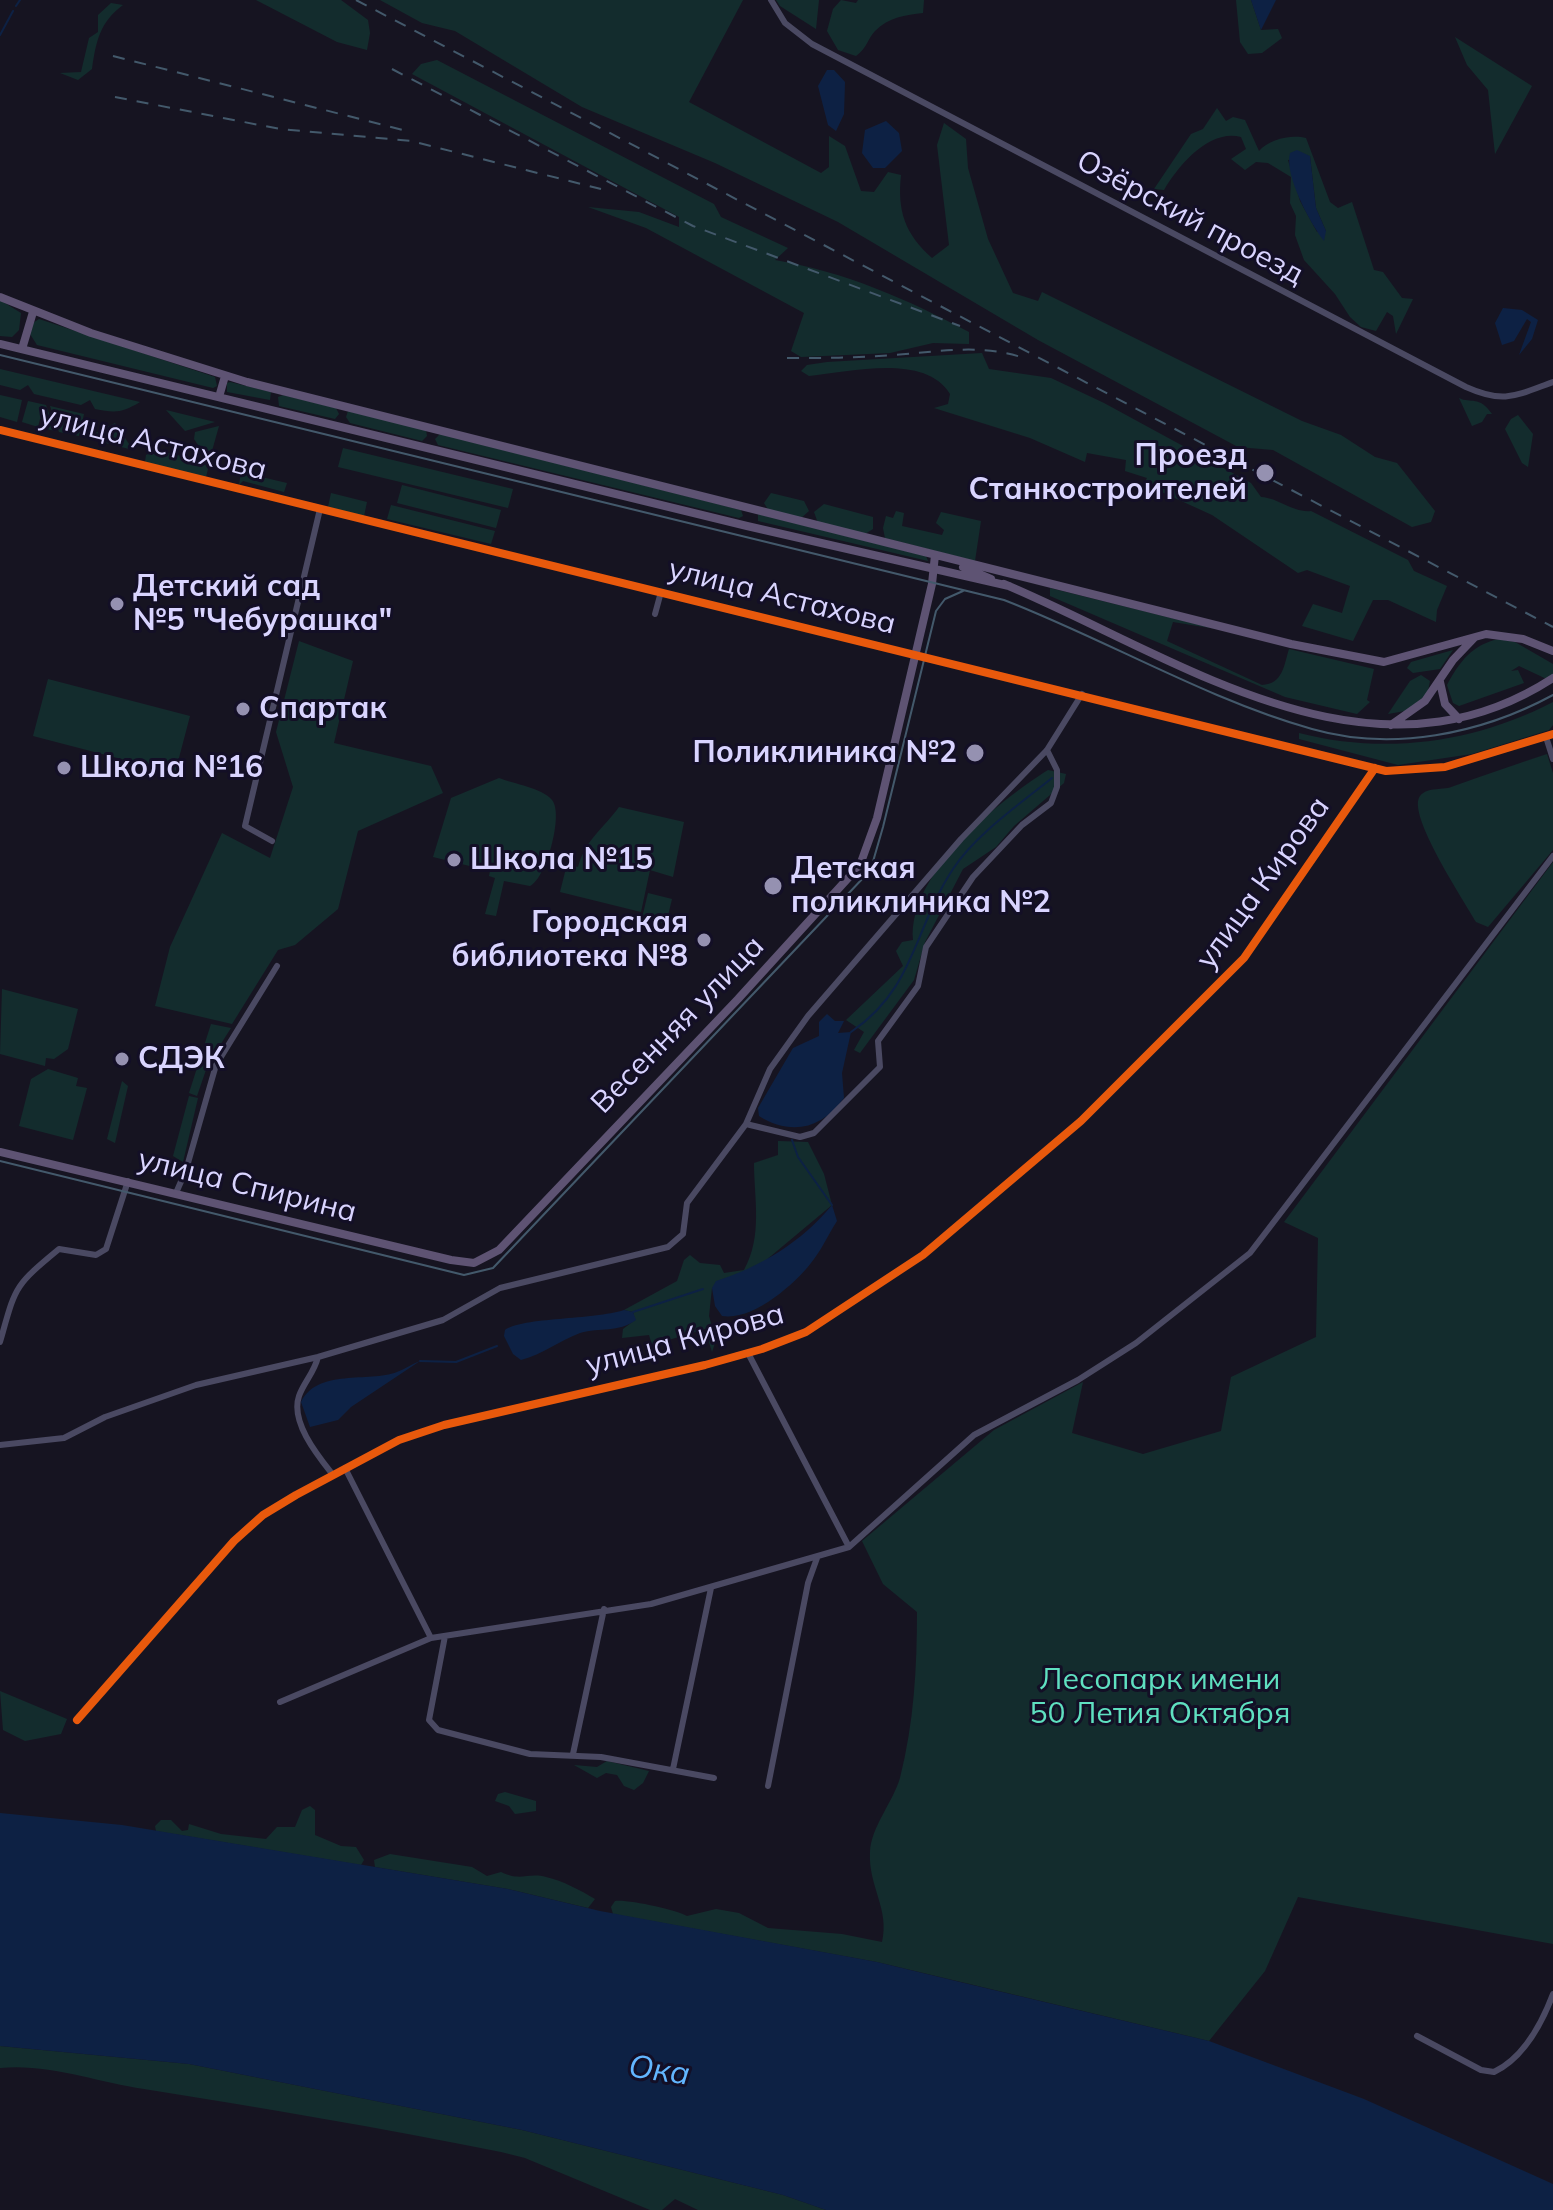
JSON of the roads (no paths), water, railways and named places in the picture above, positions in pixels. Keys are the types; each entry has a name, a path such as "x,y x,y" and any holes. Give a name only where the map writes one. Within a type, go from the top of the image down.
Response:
{"main road":[{"name":"улица Астахова","path":"0,297 33,312 276,390 1366,661 1397,659 1477,635"},
{"path":"22,349 33,312"},
{"name":"улица Астахова","path":"0,344 747,526 1009,586"},
{"path":"219,397 225,376"},
{"path":"272,409 276,390"},
{"path":"338,425 342,406"},
{"path":"429,448 434,429"},
{"path":"747,526 752,509"},
{"name":"улица Астахова","path":"935,555 1265,701 1327,720 1391,726 1459,719 1491,710 1553,678"},
{"name":"Весенняя улица","path":"482,1260 499,1250 522,1227 860,865 874,831 935,555"},
{"path":"1391,726 1418,708 1440,682 1453,660 1477,635 1504,634 1553,651"},
{"path":"1440,682 1445,704 1459,719"},
{"name":"улица Спирина","path":"0,1152 451,1260 474,1263 482,1260"}],"street":[{"name":"Озёрский проезд","path":"771,0 785,23 812,44 1466,387 1492,398 1509,398 1553,382"},
{"name":"улица Астахова","path":"0,430 1375,768 1415,771 1445,767 1550,736"},
{"path":"272,841 245,826 320,509"},
{"path":"655,614 661,592"},
{"path":"0,1445 64,1438 105,1417 196,1385 318,1357 443,1320 500,1288 668,1247 683,1234 687,1203 746,1124 770,1069 808,1016 961,839 1047,750 1082,694"},
{"path":"1550,736 1553,759"},
{"path":"746,1124 800,1137 814,1133 880,1067 878,1041 918,986 926,947 973,877 1022,825 1051,803 1057,787 1057,770 1047,750"},
{"name":"улица Кирова","path":"77,1720 234,1541 263,1515 345,1468 399,1440 444,1425 748,1353 806,1332 923,1255 1015,1180 1132,1073 1244,958 1375,768"},
{"path":"280,1702 431,1638 651,1604 849,1547 974,1435 1078,1380 1136,1343 1250,1253 1553,856"},
{"path":"176,1193 186,1170 216,1065 277,966"},
{"path":"0,1342 17,1285 28,1274 59,1249 96,1255 106,1249 128,1181"},
{"path":"748,1353 849,1547"},
{"path":"318,1357 315,1371 298,1399 298,1413 308,1437 333,1475"},
{"path":"345,1468 431,1638"},
{"path":"768,1786 808,1583 817,1558"},
{"path":"673,1769 711,1588"},
{"path":"573,1754 604,1609"},
{"path":"445,1636 429,1720 434,1728 463,1739 530,1754 553,1758 573,1754 714,1778"},
{"path":"1417,2036 1481,2070 1494,2072 1513,2059 1543,2020 1553,1994"},
{"path":"1543,2020 1553,2024"}],"water":[{"path":"1251,0 1276,0 1261,30"},
{"path":"827,70 834,70 845,82 844,114 836,131 828,125 818,86"},
{"path":"886,121 899,133 902,151 885,168 873,168 862,153 865,130"},
{"path":"1297,150 1310,156 1316,208 1326,231 1324,241 1294,186 1289,162 1290,153"},
{"path":"1503,308 1522,310 1538,320 1532,339 1519,355 1531,322 1527,319 1514,341 1502,345 1495,323"},
{"path":"827,1014 835,1021 844,1021 838,1033 851,1032 842,1073 844,1098 826,1117 805,1126 783,1126 759,1116 758,1108 793,1048 819,1036 819,1022"},
{"path":"832,1205 837,1221 803,1272 783,1291 759,1307 734,1316 722,1316 715,1306 712,1288 716,1281 779,1252 807,1231"},
{"path":"624,1310 633,1312 636,1320 622,1327 580,1333 521,1360 513,1354 504,1336 505,1330 527,1323"},
{"path":"420,1361 351,1407 338,1420 310,1427 301,1402 309,1391 319,1385 331,1380 386,1375"},
{"name":"Ока","path":"0,1813 122,1825 508,1889 600,1911 877,1962 1209,2041 1364,2099 1553,2184 1553,2210 826,2210 783,2195 522,2130 189,2064 0,2046"}],"waterway":[{"path":"16,6 20,0"},
{"path":"0,35 13,11"},
{"path":"851,1032 872,1015 901,977 940,891 962,856 999,820 1052,778"},
{"path":"792,1140 798,1157 832,1205"},
{"path":"633,1312 703,1289"},
{"path":"420,1361 456,1362 497,1346"}],"tram line":[{"path":"0,355 1004,600 1234,702 1273,717 1342,736 1404,739 1436,735 1496,720 1553,695"},
{"path":"0,1161 464,1275 493,1268 865,876 872,865 883,827 936,611 945,599 963,591"}],"railway":[{"path":"356,0 1553,627"},
{"path":"113,56 407,131"},
{"path":"392,69 693,226 960,326"},
{"path":"115,97 280,129 411,141 601,189"},
{"path":"787,358 867,357 975,350 1024,358"}],"place":[{"name":"Проезд Станкостроителей","path":"1265,473"},
{"name":"Детский сад №5 \"Чебурашка\"","path":"117,604"},
{"name":"Спартак","path":"243,709"},
{"name":"Поликлиника №2","path":"975,753"},
{"name":"Школа №16","path":"64,768"},
{"name":"Школа №15","path":"454,860"},
{"name":"Детская поликлиника №2","path":"773,886"},
{"name":"Городская библиотека №8","path":"704,940"},
{"name":"СДЭК","path":"122,1059"}],"park label":[{"name":"Лесопарк имени 50 Летия Октября","path":"1160,1697"}]}
